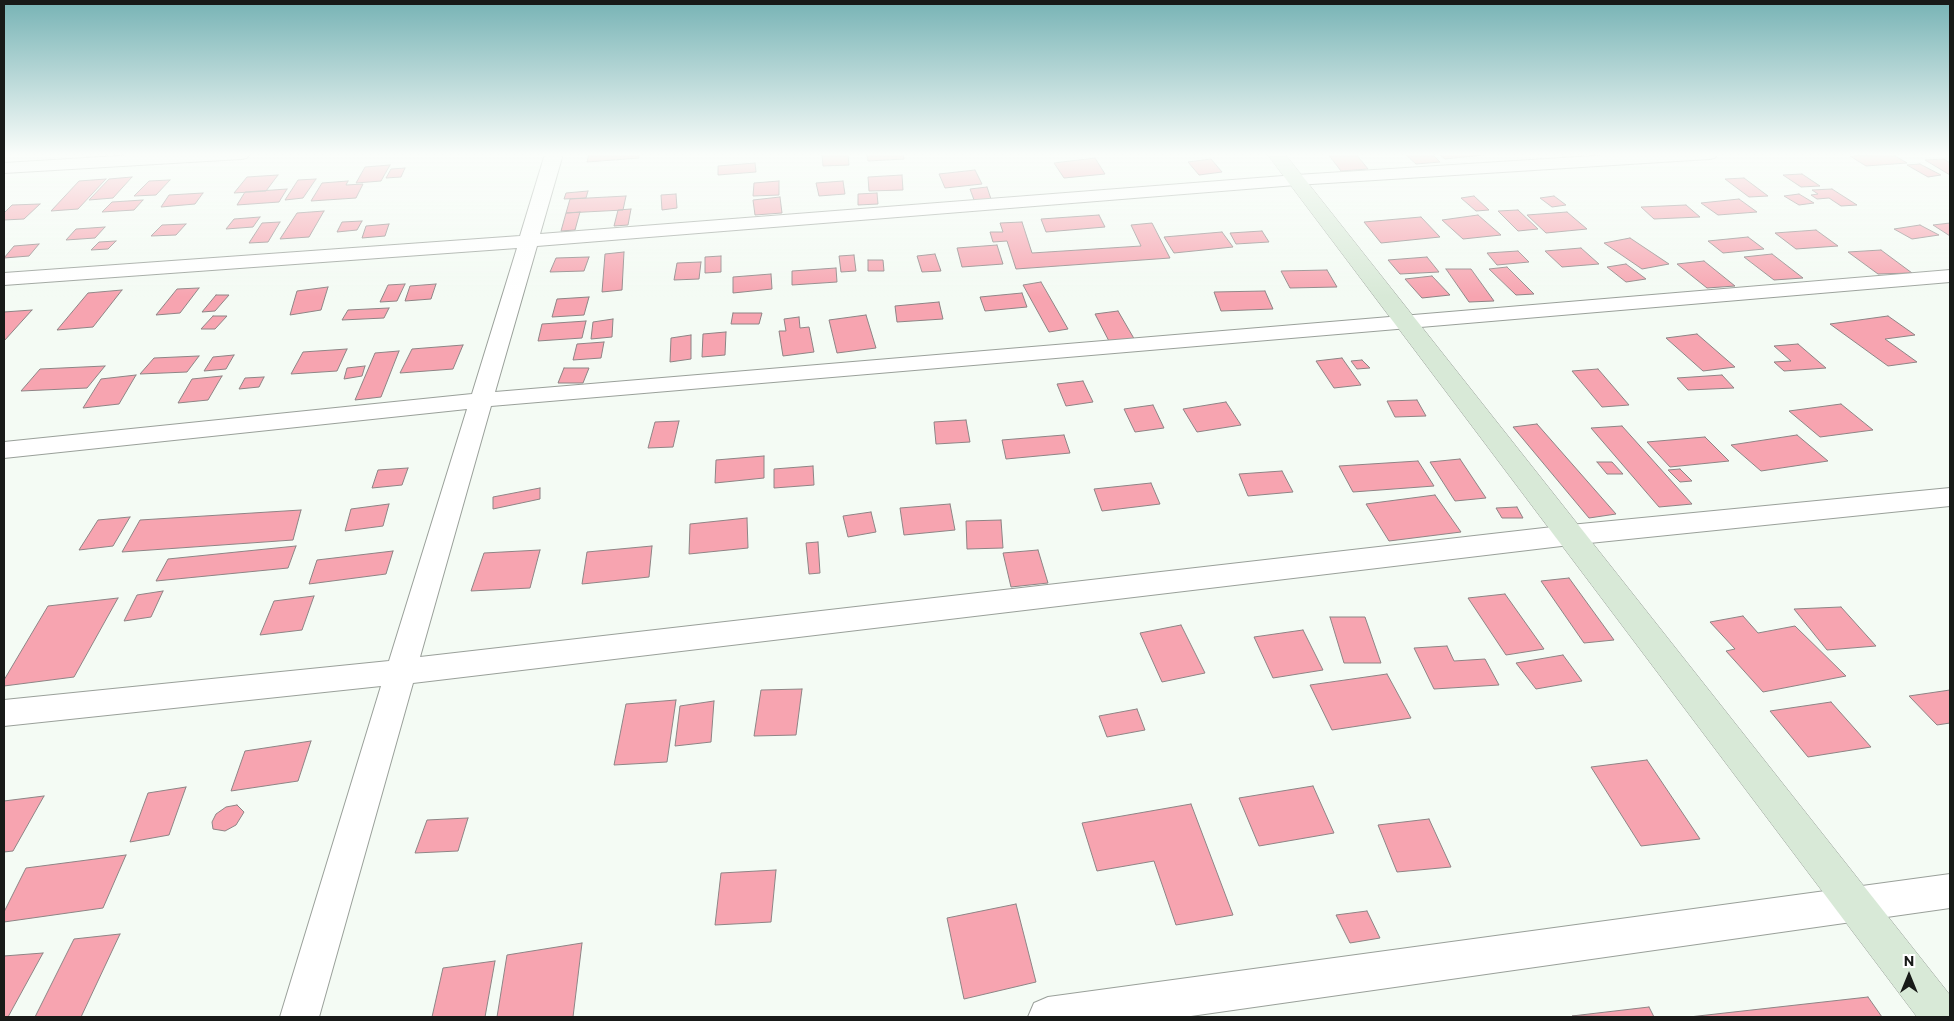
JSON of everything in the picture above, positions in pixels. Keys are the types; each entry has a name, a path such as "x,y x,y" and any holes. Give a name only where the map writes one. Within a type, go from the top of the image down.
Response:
{"street":[{"path":"298,1017 540,202"},
{"path":"4,279 528,241 1023,202"},
{"path":"1313,202 1942,1017"},
{"path":"4,450 481,400 1950,276"},
{"path":"4,713 400,672 1570,536 1950,497"},
{"path":"1048,1017 1856,906 1950,891"}],"building":[{"path":"60,202 85,202 78,209 51,211"},
{"path":"112,202 142,202 134,210 102,212"},
{"path":"165,202 197,202 195,204 161,207"},
{"path":"239,202 279,202 279,202 237,205"},
{"path":"569,202 625,202 623,210 566,213"},
{"path":"661,202 677,202 677,208 662,210"},
{"path":"753,202 781,202 782,213 755,215"},
{"path":"858,202 878,202 878,204 858,205"},
{"path":"1465,202 1480,202 1489,210 1476,211"},
{"path":"1545,202 1562,202 1566,205 1552,207"},
{"path":"1743,202 1757,212 1718,215 1701,203"},
{"path":"1793,202 1814,203 1799,205"},
{"path":"1834,202 1852,202 1857,205 1841,206"},
{"path":"40,204 24,219 4,220 4,213 12,205"},
{"path":"1686,205 1700,217 1654,219 1641,207"},
{"path":"631,209 628,225 614,226 618,210"},
{"path":"1518,210 1538,229 1518,231 1498,211"},
{"path":"324,211 309,237 280,239 297,213"},
{"path":"580,212 575,230 561,231 566,213"},
{"path":"1567,212 1587,229 1546,233 1527,215"},
{"path":"1099,215 1105,227 1046,232 1041,219"},
{"path":"1478,215 1501,235 1463,239 1442,220"},
{"path":"260,217 253,227 226,229 234,219"},
{"path":"1421,217 1440,237 1381,243 1364,222"},
{"path":"362,221 357,230 337,232 342,222"},
{"path":"280,222 268,242 249,243 262,223"},
{"path":"1022,222 1032,253 1141,246 1131,225 1152,223 1170,258 1016,269 1007,241 993,242 990,232 1003,232 1000,223"},
{"path":"1950,223 1950,236 1933,225"},
{"path":"186,224 176,235 151,236 162,225"},
{"path":"389,224 385,236 362,238 366,226"},
{"path":"1920,225 1939,235 1912,239 1894,229"},
{"path":"105,227 95,238 66,240 76,229"},
{"path":"1816,230 1838,246 1796,249 1775,233"},
{"path":"1262,231 1269,242 1236,244 1230,233"},
{"path":"1222,232 1233,247 1174,253 1164,237"},
{"path":"1748,237 1764,249 1723,253 1708,241"},
{"path":"1630,238 1669,264 1642,269 1604,243"},
{"path":"116,241 108,249 91,250 99,242"},
{"path":"39,244 29,256 4,258 14,246"},
{"path":"997,245 1003,264 962,267 957,248"},
{"path":"1581,248 1599,264 1562,267 1545,251"},
{"path":"1881,250 1912,273 1878,274 1848,252"},
{"path":"1518,251 1529,262 1497,265 1487,253"},
{"path":"624,252 622,290 602,292 605,254"},
{"path":"935,254 941,271 922,272 917,256"},
{"path":"1772,254 1803,278 1774,280 1744,257"},
{"path":"854,255 856,271 841,272 839,256"},
{"path":"721,256 721,272 705,273 705,257"},
{"path":"589,257 584,271 550,272 556,258"},
{"path":"1427,257 1439,272 1400,274 1388,260"},
{"path":"868,260 883,260 884,271 868,271"},
{"path":"1704,261 1735,286 1707,288 1677,264"},
{"path":"701,262 699,279 674,280 677,263"},
{"path":"1626,264 1646,279 1626,282 1607,267"},
{"path":"1507,267 1534,294 1516,295 1489,269"},
{"path":"836,268 837,282 792,285 792,271"},
{"path":"1446,269 1471,269 1494,301 1469,302"},
{"path":"1327,270 1337,287 1290,288 1281,271"},
{"path":"771,274 772,289 733,293 733,277"},
{"path":"1432,276 1450,295 1422,298 1405,279"},
{"path":"1041,282 1068,329 1049,332 1023,285"},
{"path":"405,284 397,301 380,302 388,285"},
{"path":"436,284 431,299 405,301 410,286"},
{"path":"328,287 321,310 290,315 297,291"},
{"path":"199,288 180,313 156,315 177,289"},
{"path":"122,290 93,327 57,330 88,293"},
{"path":"1265,291 1273,309 1221,311 1214,292"},
{"path":"1022,293 1027,307 985,311 980,297"},
{"path":"216,295 229,295 215,311 202,312"},
{"path":"589,297 584,315 552,317 557,299"},
{"path":"939,302 943,319 897,322 895,306"},
{"path":"389,308 384,318 342,320 348,310"},
{"path":"32,310 4,341 4,312"},
{"path":"1118,311 1136,342 1111,345 1095,314"},
{"path":"733,313 762,313 759,324 731,324"},
{"path":"866,315 876,348 837,353 829,320"},
{"path":"213,316 227,316 215,329 201,329"},
{"path":"1888,316 1915,335 1885,339 1917,362 1888,366 1830,324"},
{"path":"799,317 800,328 809,327 814,352 783,356 779,331 786,331 784,319"},
{"path":"613,319 612,337 591,339 593,322"},
{"path":"586,321 582,338 538,341 542,324"},
{"path":"726,332 725,355 702,357 703,334"},
{"path":"1697,334 1735,367 1703,371 1666,338"},
{"path":"691,335 691,359 670,362 671,338"},
{"path":"604,342 601,358 573,360 577,344"},
{"path":"1798,344 1826,368 1784,371 1774,362 1791,361 1774,346"},
{"path":"463,345 453,369 400,373 412,349"},
{"path":"347,349 337,371 291,374 303,352"},
{"path":"399,351 381,397 355,400 375,353"},
{"path":"234,355 226,369 204,371 213,357"},
{"path":"199,356 187,372 140,374 154,358"},
{"path":"1342,358 1361,385 1334,388 1316,361"},
{"path":"1362,360 1370,368 1357,369 1351,361"},
{"path":"105,366 87,388 21,391 40,369"},
{"path":"365,366 362,376 344,379 347,368"},
{"path":"564,368 589,368 583,383 558,383"},
{"path":"1598,369 1629,405 1602,407 1572,371"},
{"path":"136,375 119,404 83,408 101,379"},
{"path":"1722,375 1734,388 1688,390 1677,378"},
{"path":"222,376 208,400 178,403 192,379"},
{"path":"264,377 259,387 239,389 245,378"},
{"path":"1083,381 1093,402 1066,406 1057,384"},
{"path":"1417,400 1426,416 1395,417 1387,401"},
{"path":"1226,402 1241,425 1197,432 1183,409"},
{"path":"1841,404 1873,430 1820,437 1789,411"},
{"path":"1153,405 1164,428 1135,432 1124,409"},
{"path":"966,420 970,442 936,444 934,422"},
{"path":"679,421 673,447 648,448 655,422"},
{"path":"1537,424 1616,514 1589,518 1513,427"},
{"path":"1622,426 1692,504 1659,507 1591,428"},
{"path":"1064,435 1070,453 1006,459 1002,440"},
{"path":"1797,435 1828,461 1761,471 1731,445"},
{"path":"1705,437 1729,461 1670,467 1647,442"},
{"path":"764,456 764,478 715,483 716,460"},
{"path":"1460,459 1486,498 1455,501 1430,462"},
{"path":"1418,461 1434,486 1353,492 1339,466"},
{"path":"1597,462 1612,462 1623,474 1607,474"},
{"path":"813,466 814,485 774,488 774,469"},
{"path":"408,468 402,485 372,488 378,470"},
{"path":"1680,469 1692,481 1680,482 1668,470"},
{"path":"1282,471 1293,492 1248,496 1239,474"},
{"path":"1151,483 1160,504 1102,511 1094,489"},
{"path":"540,488 540,499 493,509 493,497"},
{"path":"1435,495 1461,532 1389,541 1366,504"},
{"path":"389,504 383,526 345,531 351,509"},
{"path":"950,504 955,530 904,535 900,508"},
{"path":"1517,507 1523,518 1502,518 1496,508"},
{"path":"301,510 293,540 122,552 140,520"},
{"path":"871,512 876,532 848,537 843,516"},
{"path":"130,517 113,546 79,550 98,520"},
{"path":"747,518 748,548 689,554 690,524"},
{"path":"1001,520 1003,548 967,549 966,521"},
{"path":"818,542 820,573 809,574 806,543"},
{"path":"296,546 288,568 156,581 168,559"},
{"path":"652,546 649,577 582,584 587,552"},
{"path":"540,550 530,588 471,591 484,553"},
{"path":"1038,550 1048,583 1011,587 1003,553"},
{"path":"393,551 386,574 309,584 317,560"},
{"path":"1569,578 1614,640 1584,643 1541,581"},
{"path":"163,591 151,617 124,621 137,595"},
{"path":"1505,594 1544,649 1506,655 1468,598"},
{"path":"314,596 302,630 260,635 274,601"},
{"path":"118,598 74,677 4,686 4,680 48,606"},
{"path":"1841,607 1876,646 1827,650 1794,609"},
{"path":"1743,616 1758,633 1795,626 1846,676 1763,692 1726,651 1735,649 1710,622"},
{"path":"1330,617 1365,617 1381,663 1344,663"},
{"path":"1181,625 1205,673 1162,682 1140,633"},
{"path":"1303,630 1323,670 1273,678 1254,637"},
{"path":"1447,646 1454,661 1485,659 1499,685 1434,689 1414,648"},
{"path":"1563,655 1582,681 1536,689 1516,663"},
{"path":"1387,674 1411,718 1332,730 1310,685"},
{"path":"802,689 796,735 754,736 761,690"},
{"path":"1950,690 1950,723 1937,725 1909,696"},
{"path":"676,700 667,762 614,765 626,704"},
{"path":"714,701 711,742 675,746 680,706"},
{"path":"1831,702 1871,747 1808,757 1770,711"},
{"path":"1137,709 1145,730 1107,737 1099,716"},
{"path":"311,741 298,781 231,791 245,751"},
{"path":"1647,760 1700,839 1641,846 1591,767"},
{"path":"1313,786 1334,833 1259,846 1239,798"},
{"path":"186,787 169,835 130,842 148,793"},
{"path":"44,796 13,851 4,852 4,801"},
{"path":"1191,804 1233,915 1176,925 1154,861 1097,871 1082,823"},
{"path":"237,805 244,812 236,825 225,831 213,829 212,822 216,814 226,807"},
{"path":"468,818 458,851 415,853 427,820"},
{"path":"1429,819 1451,867 1397,872 1378,825"},
{"path":"126,855 103,908 4,922 4,912 26,868"},
{"path":"776,870 771,922 715,925 721,873"},
{"path":"1016,904 1036,982 964,999 947,918"},
{"path":"1367,911 1380,938 1350,943 1336,915"},
{"path":"120,934 81,1017 35,1017 74,939"},
{"path":"582,943 573,1017 497,1017 507,955"},
{"path":"43,953 8,1017 4,1017 4,956"},
{"path":"495,961 485,1017 432,1017 443,968"},
{"path":"1868,997 1882,1017 1689,1017"},
{"path":"1649,1007 1654,1017 1572,1016"}]}
